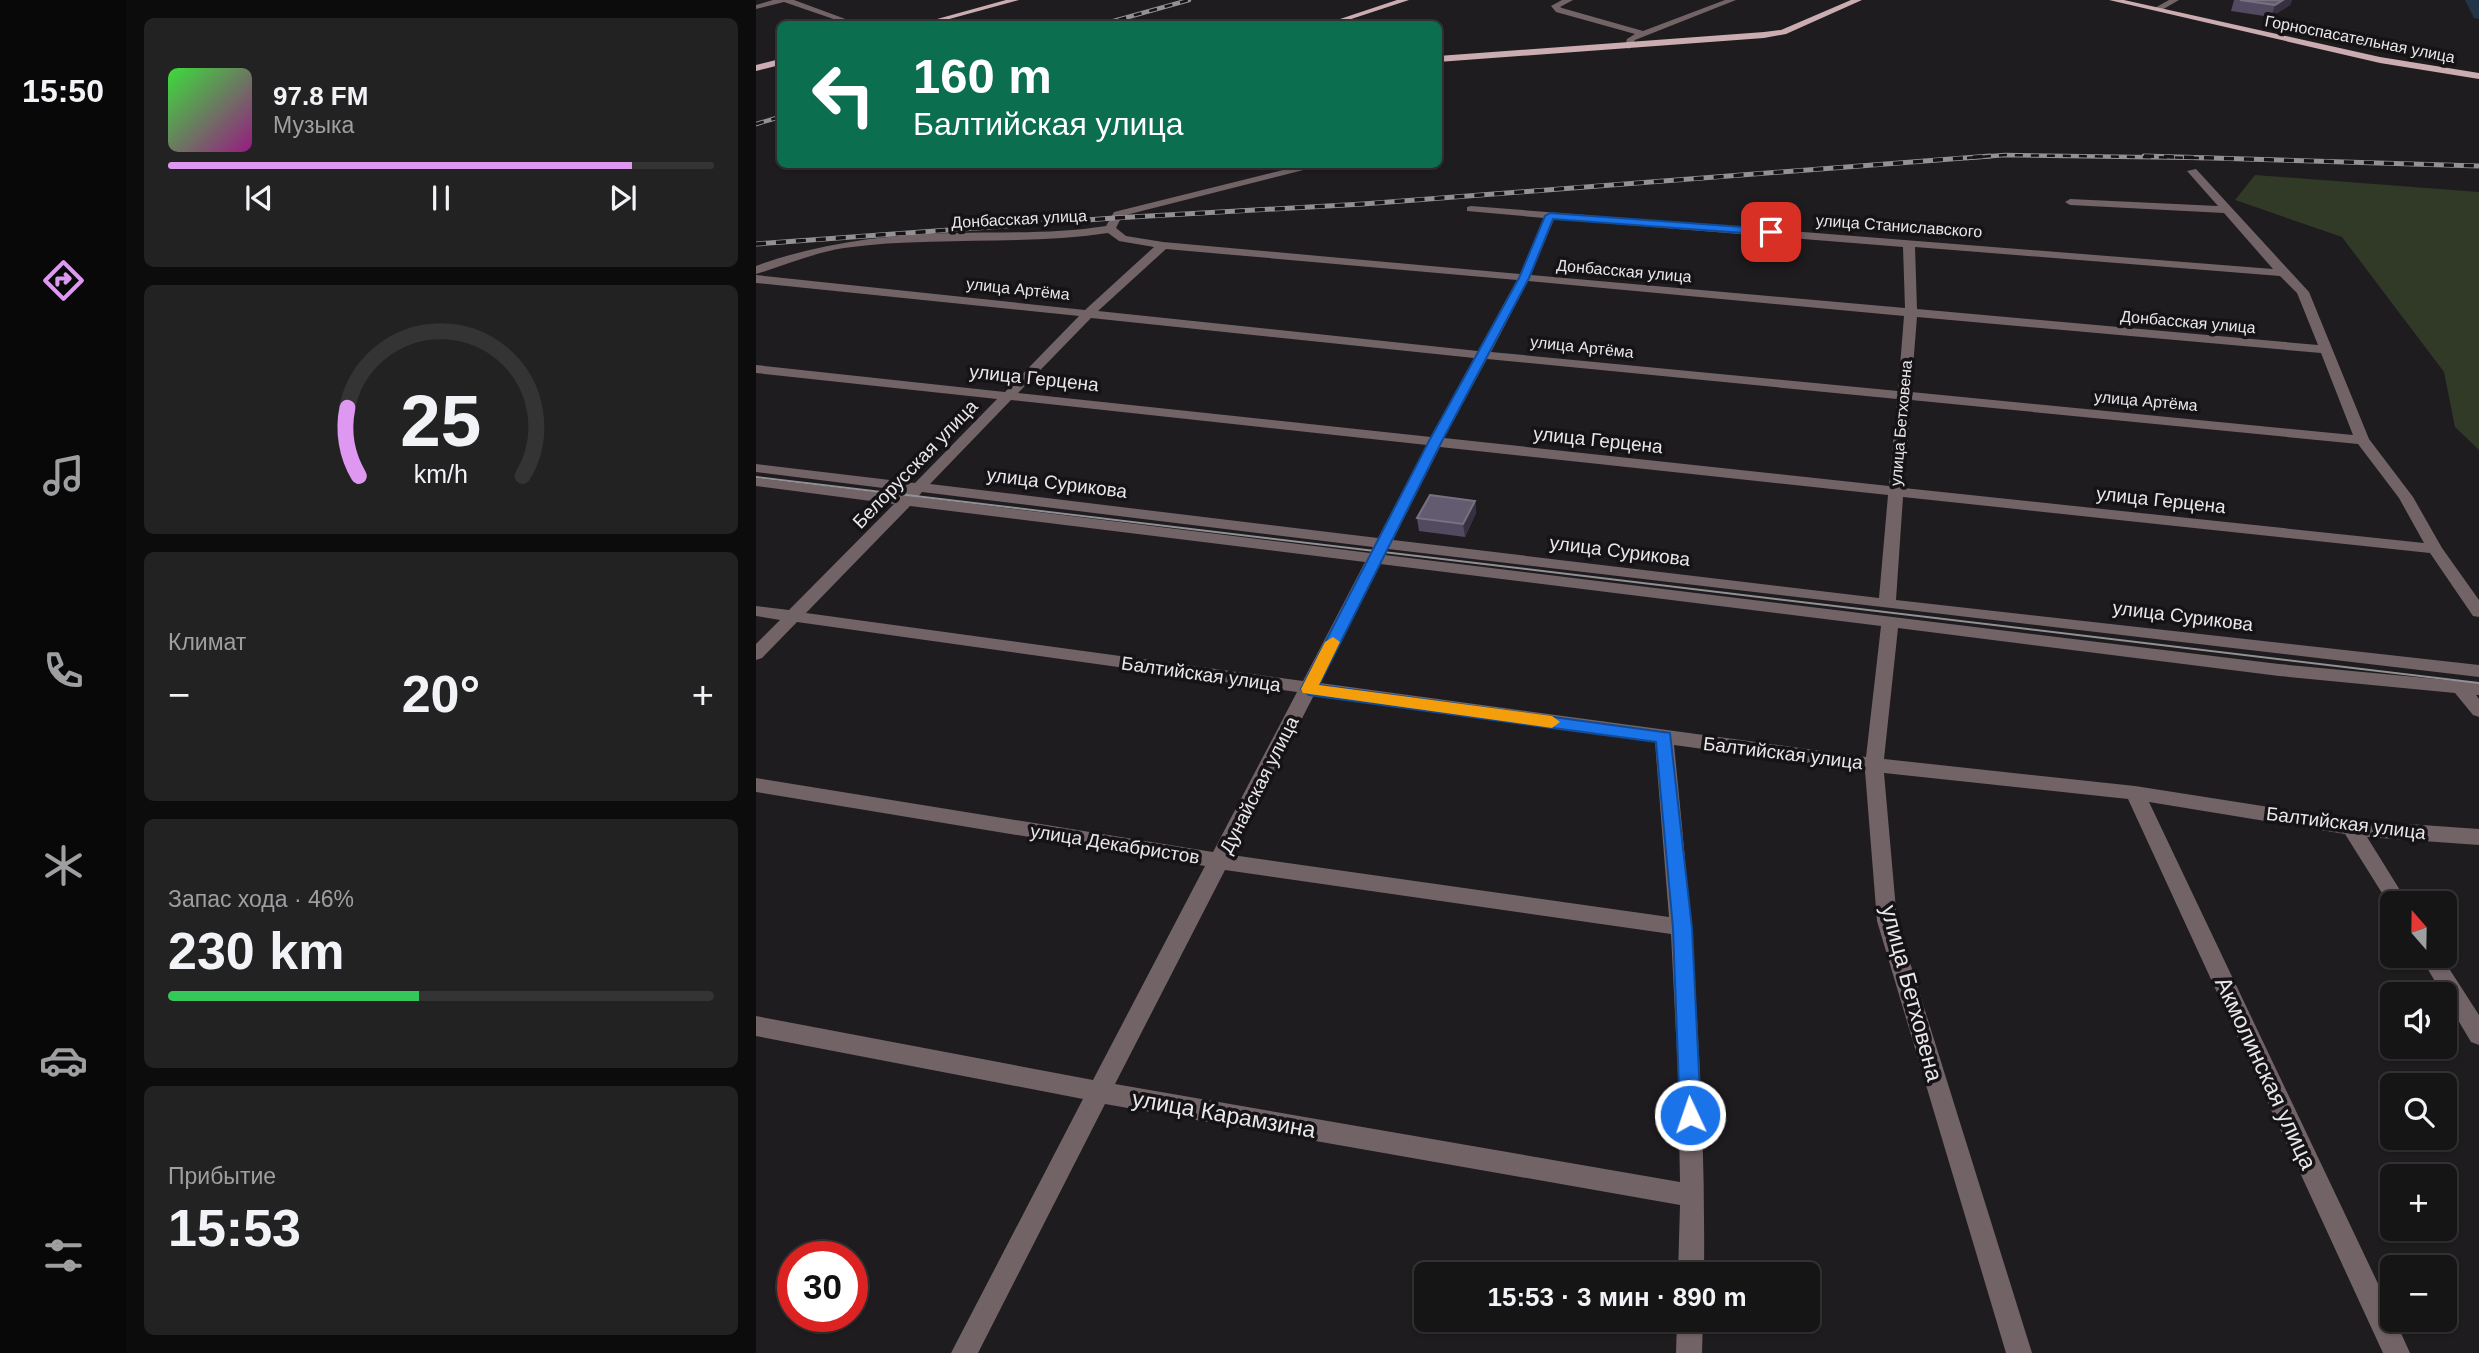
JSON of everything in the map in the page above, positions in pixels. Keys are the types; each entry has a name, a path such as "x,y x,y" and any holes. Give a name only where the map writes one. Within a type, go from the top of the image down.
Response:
{"main road":[{"path":"934,21 1015,0"},
{"path":"1338,21 1405,0"},
{"path":"1442,59 1738,38 1783,32 1858,0"},
{"name":"Горноспасательная улица","path":"2113,0 2380,60 2479,76"},
{"path":"756,68 777,63"}],"street":[{"path":"756,7 784,0 846,21"},
{"path":"1629,46 1631,39 1731,0"},
{"path":"2157,9 2175,0"},
{"path":"1565,1 1555,6 1559,10 1643,34"},
{"path":"1110,229 1118,214 1306,168"},
{"path":"2192,171 2303,292 2362,440 2406,498 2435,550 2479,612"},
{"path":"2070,202 2227,210"},
{"name":"улица Станиславского","path":"1471,209 2283,273"},
{"name":"Дунайская улица","path":"964,1353 1436,441 1524,278 1550,216"},
{"name":"Донбасская улица","path":"756,270 813,250 844,245 946,237 1077,234 1110,229 1123,239 1163,245 2328,350"},
{"name":"улица Бетховена","path":"1909,242 1911,312 1874,765 1887,921 2019,1353"},
{"name":"Белорусская улица","path":"756,654 1088,314 1163,245"},
{"name":"улица Артёма","path":"756,279 1482,355 2362,440"},
{"name":"улица Герцена","path":"756,369 2435,550"},
{"name":"улица Сурикова","path":"756,468 913,493 1888,612 2479,671"},
{"name":"улица Сурикова","path":"756,482 913,493"},
{"name":"Балтийская улица","path":"756,611 1874,765 2135,793 2351,828 2479,836"},
{"name":"улица Сурикова","path":"1888,612 2279,670 2470,688"},
{"path":"2470,688 2479,710"},
{"path":"1664,737 1682,928 1694,1196 1692,1262"},
{"name":"улица Декабристов","path":"756,785 1220,861 1682,928"},
{"name":"Акмолинская улица","path":"2135,793 2397,1353"},
{"path":"2351,828 2390,891"},
{"path":"2437,968 2479,1035"},
{"name":"улица Карамзина","path":"756,1026 1100,1092 1694,1196"},
{"path":"1689,1353 1690,1332"}],"green space":[{"path":"2255,175 2479,192 2479,450 2455,427 2444,372 2342,237 2235,200"}],"building":[{"path":"2240,0 2283,0 2275,5"},
{"path":"1430,495 1475,501 1463,524 1417,518"}],"waterway":[{"path":"2472,0 2479,15"}],"tram line":[{"path":"756,477 2479,683"}],"railway":[{"path":"1114,21 1189,0"},
{"path":"756,124 777,118"},
{"path":"1967,158 2005,155 2204,158"},
{"path":"756,244 1114,218 1363,204 1990,156"},
{"path":"2144,156 2479,166"}],"slow traffic":[{"path":"1333,642 1309,689 1552,722"}],"route":[{"path":"1690,1115 1682,928 1664,737 1309,689 1436,441 1524,278 1550,216 1771,232"}]}
